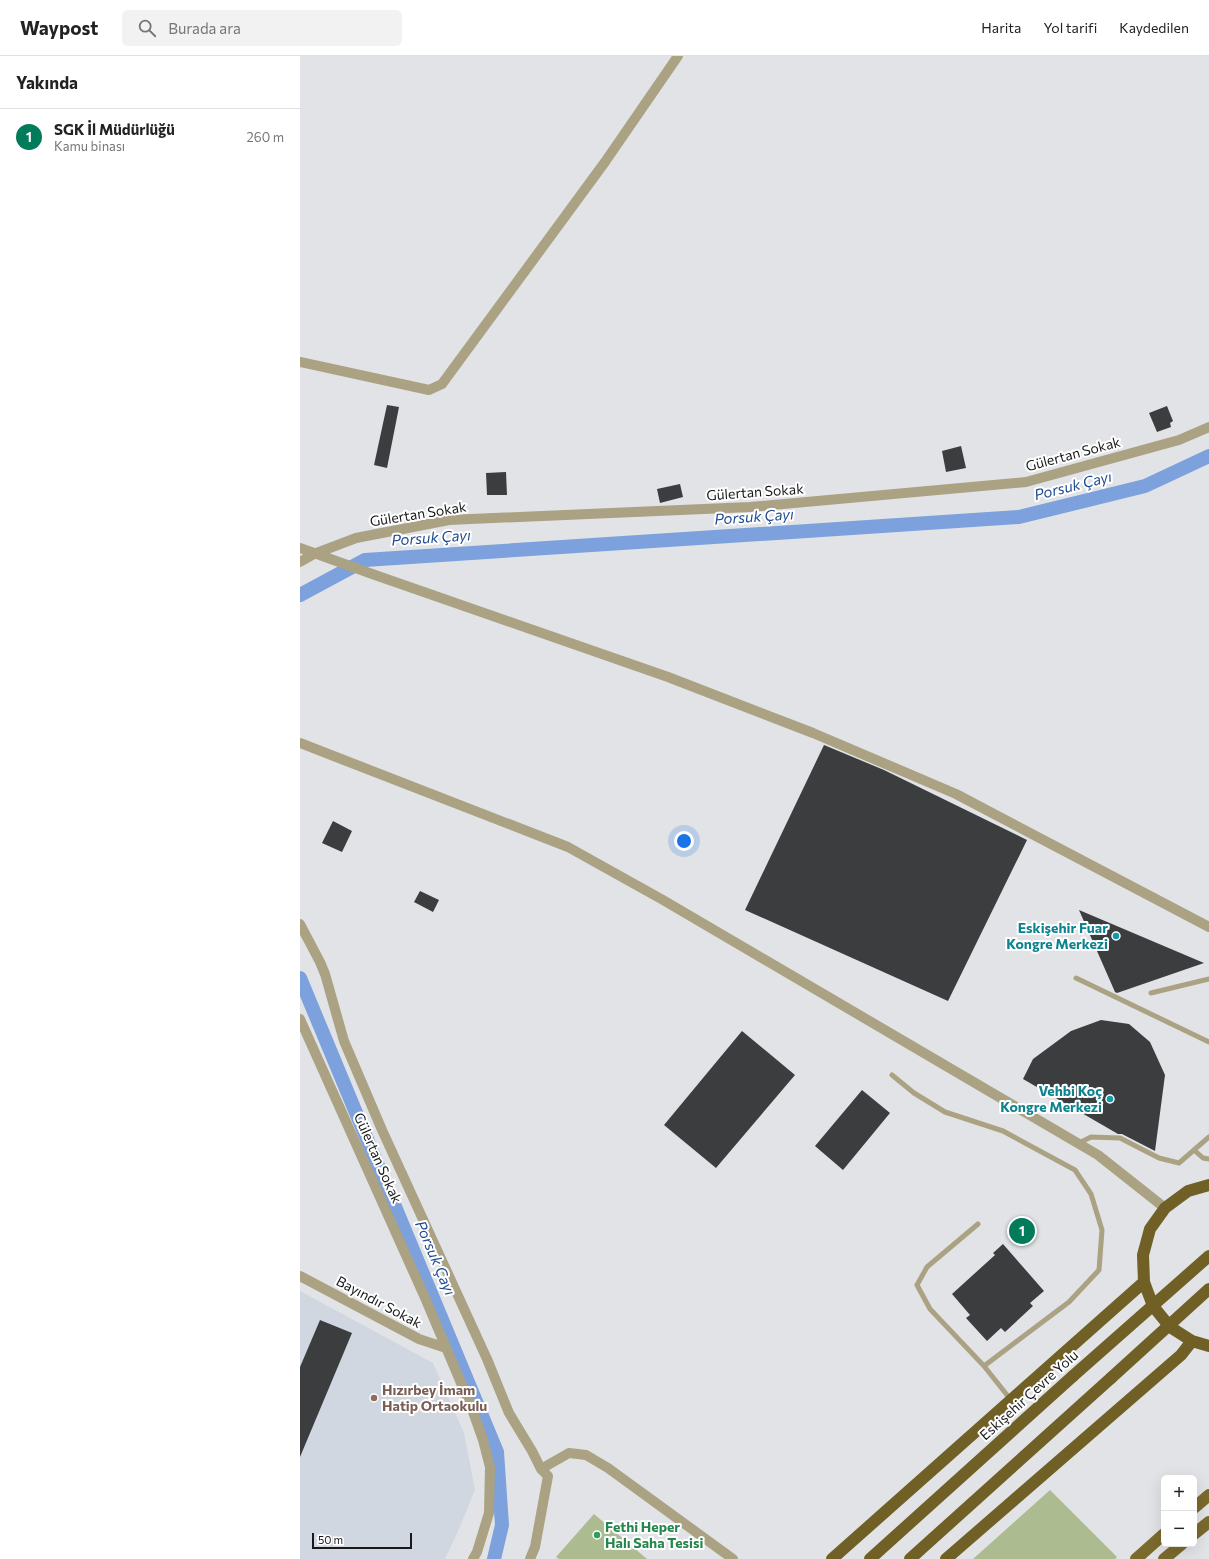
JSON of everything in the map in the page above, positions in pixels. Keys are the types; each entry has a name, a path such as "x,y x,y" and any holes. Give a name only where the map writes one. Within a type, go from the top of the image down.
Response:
{"highway":[{"path":"1209,1185 1188,1191 1165,1208 1150,1229 1143,1255 1144,1282 1153,1306 1170,1327 1192,1341 1209,1346"},
{"name":"Eskişehir Çevre Yolu","path":"870,1559 1209,1256"},
{"path":"832,1559 1144,1282"},
{"path":"910,1559 1209,1289"},
{"path":"946,1559 1181,1355 1192,1341"}],"main road":[{"path":"1197,1505 1209,1495"},
{"path":"1197,1532 1209,1522"},
{"path":"1136,1559 1161,1537"},
{"path":"1164,1559 1178,1547"}],"street":[{"path":"300,362 429,390 442,384 605,162 678,56"},
{"name":"Gülertan Sokak","path":"300,562 314,554 356,538 449,520 750,507 1026,482 1178,440 1209,427"},
{"path":"300,548 375,576 668,677 813,733 956,794 1209,927"},
{"path":"300,743 568,847 663,900 1079,1143 1098,1155 1165,1208"},
{"path":"300,924 325,974 344,1041 382,1130 487,1359 509,1413 541,1469 548,1476 536,1547 530,1559"},
{"name":"Gülertan Sokak","path":"300,1019 472,1409 490,1467 488,1514 477,1552 473,1559"},
{"name":"Bayındır Sokak","path":"300,1276 419,1339 446,1348"},
{"path":"541,1469 569,1453 586,1455 608,1468 733,1559"}],"lane":[{"path":"1076,978 1209,1042"},
{"path":"1151,993 1209,979"},
{"path":"892,1075 914,1093 945,1112 1003,1131 1075,1170 1091,1194 1102,1230 1099,1270 1070,1302 984,1366"},
{"path":"1079,1143 1091,1137 1120,1138 1158,1158 1179,1163 1209,1137"},
{"path":"1194,1150 1203,1158 1209,1159"},
{"path":"978,1224 928,1267 917,1285 930,1309 984,1366 1011,1400"}],"shaded area":[{"name":"Hızırbey İmam Hatip Ortaokulu","path":"300,1291 433,1363 464,1433 475,1490 445,1559 300,1559"}],"green space":[{"path":"1050,1490 1117,1557 1115,1559 973,1559"},
{"name":"Fethi Heper Halı Saha Tesisi","path":"594,1514 647,1559 559,1559 556,1557"}],"building":[{"path":"387,405 399,407 387,468 374,465"},
{"path":"1167,406 1173,421 1170,423 1171,427 1157,432 1149,413"},
{"path":"961,446 966,468 946,472 942,451"},
{"path":"506,472 507,495 487,495 486,473"},
{"path":"680,484 683,497 660,503 657,489"},
{"path":"824,745 884,770 1027,840 948,1001 745,910"},
{"path":"333,821 352,831 342,852 322,843"},
{"path":"420,891 439,900 433,912 414,902"},
{"name":"Eskişehir Fuar Kongre Merkezi","path":"1079,910 1204,963 1117,993 1115,992"},
{"name":"Vehbi Koç Kongre Merkezi","path":"1101,1020 1129,1024 1150,1042 1165,1075 1155,1151 1122,1134 1118,1134 1023,1079 1033,1059 1071,1031"},
{"path":"742,1031 795,1075 716,1168 664,1125"},
{"path":"862,1090 890,1113 843,1170 815,1146"},
{"path":"1003,1244 1044,1291 1030,1303 1033,1306 1005,1332 1001,1328 987,1341 966,1318 970,1315 952,1294 995,1255 993,1253"},
{"path":"320,1320 352,1333 300,1457 300,1367"}],"waterway":[{"name":"Porsuk Çayı","path":"300,595 365,560 1019,517 1145,486 1209,456"},
{"name":"Porsuk Çayı","path":"300,978 497,1452 502,1525 494,1559"}],"place":[{"name":"Eskişehir Fuar Kongre Merkezi","path":"1116,936"},
{"name":"Vehbi Koç Kongre Merkezi","path":"1110,1099"},
{"name":"SGK İl Müdürlüğü","path":"1022,1231"},
{"name":"Hızırbey İmam Hatip Ortaokulu","path":"374,1398"},
{"name":"Fethi Heper Halı Saha Tesisi","path":"597,1535"}]}
